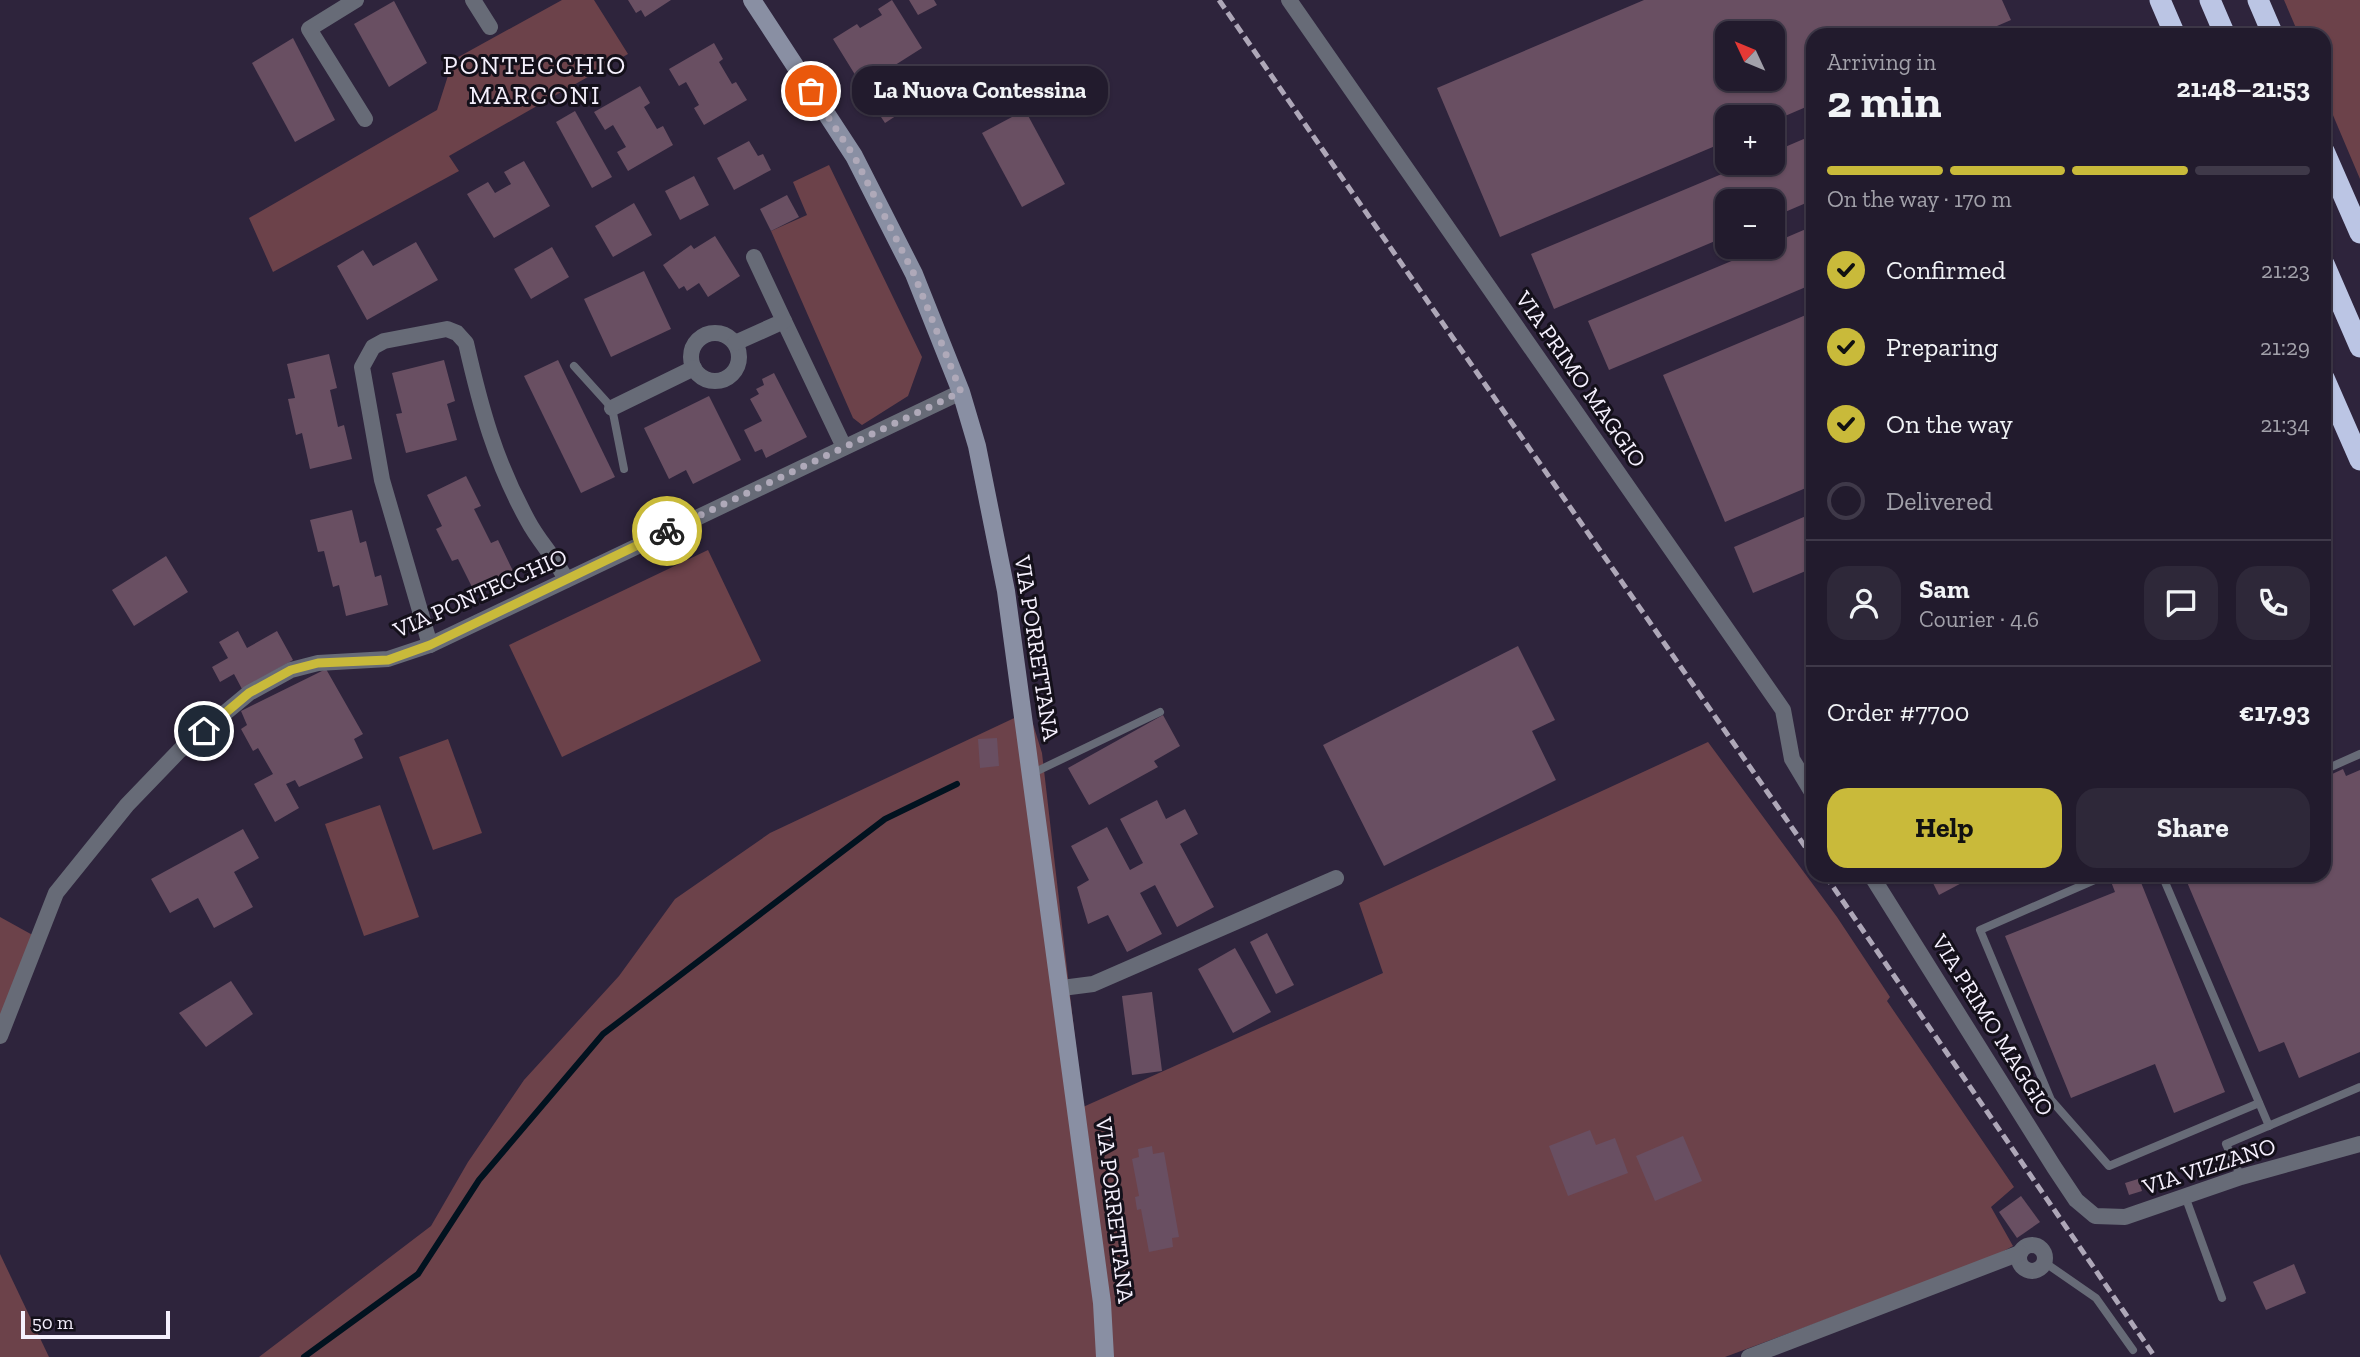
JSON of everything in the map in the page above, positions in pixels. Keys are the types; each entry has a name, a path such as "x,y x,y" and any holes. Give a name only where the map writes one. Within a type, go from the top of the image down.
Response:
{"highway":[{"path":"2160,0 2172,28"},
{"path":"2210,0 2222,28"},
{"path":"2258,0 2270,28"},
{"path":"2331,167 2360,233"},
{"path":"2331,280 2360,347"},
{"path":"2331,394 2360,460"}],"main road":[{"name":"VIA PORRETTANA","path":"752,0 854,156 914,274 961,392 977,446 1006,591 1062,988 1102,1303 1105,1357"}],"street":[{"path":"356,0 309,29 365,119"},
{"path":"473,0 490,27"},
{"name":"VIA PRIMO MAGGIO","path":"1289,0 1783,710 1792,759 1806,782"},
{"path":"754,257 844,447"},
{"path":"735,343 784,321"},
{"path":"430,645 382,480 362,367 373,347 384,341 447,329 457,333 466,343 490,440 529,523 558,562 565,580"},
{"path":"718,333 735,343 739,354 738,365 732,374 722,380 711,381 701,377 694,368 692,348 698,340 718,333"},
{"path":"612,408 694,368"},
{"name":"VIA PONTECCHIO","path":"0,1036 56,893 127,805 180,751 249,693 291,670 318,663 388,660 430,645 961,392"},
{"path":"1062,988 1093,984 1336,877"},
{"name":"VIA PRIMO MAGGIO","path":"1875,882 2076,1200"},
{"name":"VIA VIZZANO","path":"2076,1200 2095,1216 2125,1217 2241,1177 2360,1144"},
{"path":"1749,1357 1997,1261 2020,1258 2030,1245 2038,1246 2044,1253 2044,1262"}],"lane":[{"path":"574,366 612,408 624,469"},
{"path":"1031,774 1160,712"},
{"path":"2331,766 2360,754"},
{"path":"2090,882 1980,930 2051,1100 2109,1166 2259,1103"},
{"path":"2164,882 2269,1126"},
{"path":"2241,1177 2226,1144 2360,1087"},
{"path":"2185,1196 2222,1298"},
{"path":"2044,1262 2096,1298 2133,1350"}],"shaded area":[{"path":"562,0 594,0 628,54 449,156 459,171 273,272 249,218 437,110 453,60"},
{"path":"2284,0 2360,0 2360,179 2331,111 2331,28 2296,28"},
{"path":"829,165 922,357 908,396 862,425 853,418 771,231 807,215 793,182"},
{"path":"708,550 761,661 562,757 509,645"},
{"path":"1029,711 1042,753 1083,1107 1383,973 1359,903 1708,742 1806,875 1806,882 1811,882 1837,917 1890,997 1887,1001 2014,1187 1991,1207 2013,1246 1989,1259 1725,1357 259,1357 431,1226 468,1162 524,1080 619,976 675,899 770,833"},
{"path":"448,739 482,833 433,850 399,757"},
{"path":"380,805 419,917 364,936 325,824"},
{"path":"0,917 38,938 0,1027"},
{"path":"0,1254 49,1357 0,1357"}],"building":[{"path":"628,0 671,0 645,17 641,10 636,13"},
{"path":"892,0 922,48 862,86 833,39 857,24 860,28 882,15 878,9"},
{"path":"909,0 934,0 937,5 918,15"},
{"path":"1644,0 2002,0 2011,20 1992,28 1806,28 1806,107 1785,116 1785,105 1715,105 1715,146 1500,237 1437,88"},
{"path":"394,1 427,63 389,87 354,24"},
{"path":"293,38 335,120 295,142 252,63"},
{"path":"714,43 723,59 719,62 732,84 736,82 747,100 704,125 694,108 699,105 686,82 679,86 669,69"},
{"path":"640,86 650,103 644,107 657,129 663,126 673,145 628,171 617,152 626,147 613,125 605,130 594,112"},
{"path":"901,99 908,108 885,123 879,114"},
{"path":"1025,110 1065,184 1022,207 982,133"},
{"path":"575,111 612,177 592,188 556,122"},
{"path":"1806,138 1806,203 1785,212 1785,189 1715,189 1715,241 1554,309 1531,254 1719,175 1785,175 1785,147"},
{"path":"749,141 758,156 763,154 771,170 734,190 717,158"},
{"path":"524,161 550,206 494,238 467,194 488,182 495,193 511,184 504,172"},
{"path":"694,176 709,205 680,220 665,191"},
{"path":"787,195 799,217 771,231 760,209"},
{"path":"634,203 652,235 613,257 595,226"},
{"path":"1806,229 1806,287 1609,370 1588,321 1736,259 1785,259 1785,238"},
{"path":"715,236 740,276 708,297 699,283 687,291 684,286 679,289 663,265 691,245 694,249"},
{"path":"416,242 438,280 367,320 337,266 363,250 373,266"},
{"path":"552,247 569,277 531,299 514,269"},
{"path":"644,271 671,329 611,357 584,299"},
{"path":"1806,315 1806,488 1725,522 1663,375"},
{"path":"329,354 337,388 330,390 338,427 344,425 352,459 310,469 302,433 296,435 288,399 295,398 287,364"},
{"path":"444,360 455,401 447,404 457,440 406,453 396,414 402,413 392,373"},
{"path":"558,360 615,477 581,493 524,376"},
{"path":"774,373 807,437 766,458 762,449 755,452 744,430 762,421 750,399 759,394 756,389 764,385 762,379"},
{"path":"709,396 741,460 693,484 686,470 669,479 644,428"},
{"path":"466,476 481,506 474,509 491,543 498,540 513,571 474,591 458,559 452,561 436,529 442,526 427,495"},
{"path":"352,510 360,543 366,541 375,577 381,575 388,605 346,616 339,585 333,587 324,551 318,552 310,520"},
{"path":"1806,516 1806,571 1753,593 1734,547"},
{"path":"166,556 188,592 134,626 112,590"},
{"path":"238,631 247,648 277,631 293,660 242,689 234,674 220,682 212,667 228,658 219,642"},
{"path":"1518,646 1555,720 1532,731 1556,780 1384,866 1323,745"},
{"path":"326,669 363,734 354,739 363,758 299,787 295,780 286,784 299,808 275,822 254,784 273,774 258,748 253,751 241,729 247,725 241,711"},
{"path":"1163,715 1180,746 1154,761 1158,767 1089,805 1068,768"},
{"path":"997,738 999,766 980,768 978,739"},
{"path":"2343,769 2346,776 2360,770 2360,1052 2299,1078 2284,1042 2259,1052 2187,882 2331,882 2331,775"},
{"path":"1157,800 1166,819 1185,809 1198,834 1180,844 1214,907 1177,927 1155,885 1140,893 1162,934 1127,952 1108,915 1088,924 1077,887 1089,880 1071,846 1107,827 1130,870 1143,863 1120,819"},
{"path":"243,829 259,858 234,872 253,907 214,928 198,898 170,913 151,879"},
{"path":"1932,882 1963,882 1939,895"},
{"path":"2111,882 2141,882 2225,1092 2174,1113 2155,1064 2071,1098 2005,936 2115,892"},
{"path":"1267,933 1294,985 1276,994 1250,942"},
{"path":"1235,948 1271,1012 1233,1033 1198,969"},
{"path":"231,981 253,1014 206,1047 179,1013"},
{"path":"1152,992 1162,1071 1132,1075 1122,996"},
{"path":"1590,1130 1596,1145 1615,1138 1628,1173 1568,1196 1549,1146"},
{"path":"1683,1136 1702,1181 1655,1201 1636,1156"},
{"path":"1152,1146 1153,1154 1164,1152 1179,1237 1172,1238 1173,1247 1149,1252 1141,1209 1137,1210 1135,1197 1139,1196 1132,1159 1139,1157 1138,1149"},
{"path":"2138,1179 2142,1191 2129,1195 2125,1183"},
{"path":"2021,1196 2040,1222 2017,1238 1999,1212"},
{"path":"2294,1264 2306,1293 2266,1310 2253,1282"}],"waterway":[{"path":"304,1357 418,1274 479,1180 603,1034 885,819 957,784"}],"railway":[{"path":"1219,0 1806,848"},
{"path":"1830,882 2155,1357"}],"way so far":[{"path":"667,531 961,392 914,274 854,156 811,91"}],"place":[{"name":"La Nuova Contessina","path":"811,91"}],"district":[{"name":"PONTECCHIO MARCONI","path":"535,80"}],"route":[{"path":"204,731 249,693 291,670 318,663 354,664 388,660 430,645 667,531"}]}
